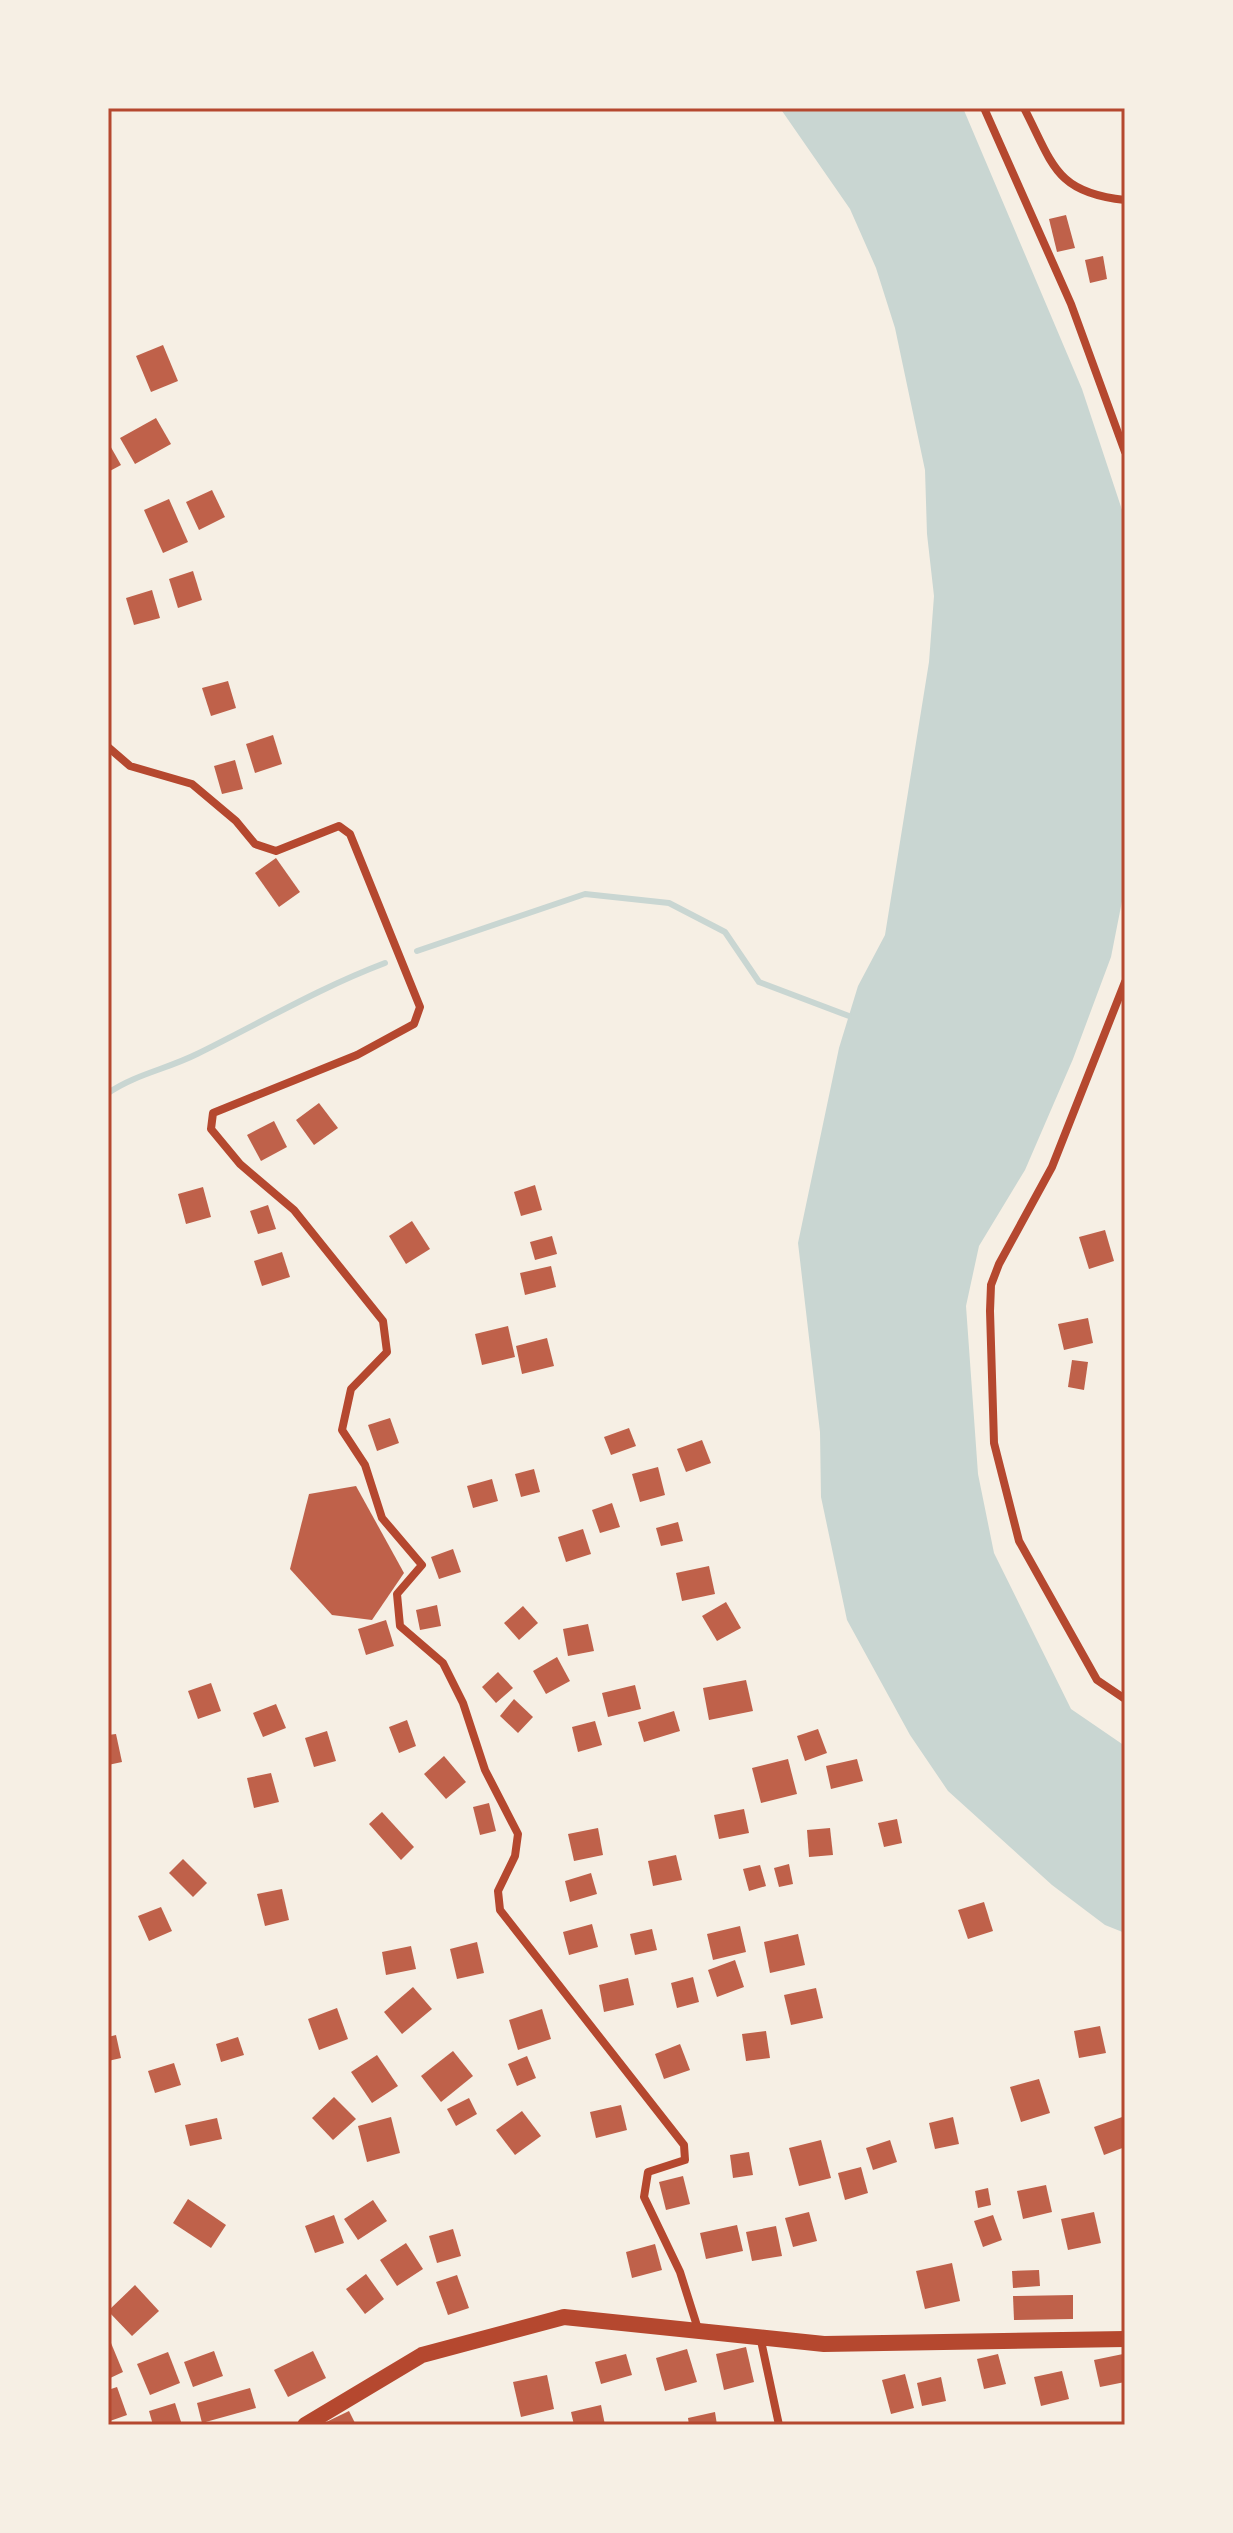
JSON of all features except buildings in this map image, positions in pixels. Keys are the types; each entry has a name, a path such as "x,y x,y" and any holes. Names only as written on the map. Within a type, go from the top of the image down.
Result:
{"main road":[{"path":"305,2425 422,2355 564,2317 824,2344 1125,2339"}],"street":[{"path":"984,108 1071,304 1125,452"},
{"path":"1024,108 1059,177 1096,197 1125,200"},
{"path":"108,747 130,766 192,784 236,821 255,844 276,851 339,826 350,834 420,1007 414,1024 357,1055 213,1113 211,1129 240,1164 294,1210 383,1321 387,1352 351,1389 342,1430 365,1465 382,1518 422,1565 397,1594 400,1626 443,1663 463,1703 485,1770 518,1834 515,1856 498,1891 500,1910 684,2145 685,2160 648,2172 644,2197 680,2272 698,2329"},
{"path":"1125,982 1052,1167 999,1264 991,1285 990,1311 994,1443 1019,1541 1097,1680 1125,1699"},
{"path":"760,2336 779,2425"}],"shaded area":[{"path":"780,108 963,108 1082,389 1125,519 1125,886 1111,957 1073,1059 1025,1170 979,1246 966,1306 978,1474 994,1553 1071,1709 1125,1746 1125,1933 1105,1925 1052,1885 948,1791 910,1735 847,1620 821,1497 820,1432 798,1243 839,1048 858,986 885,935 929,662 934,596 927,534 925,470 895,328 876,268 850,209"}],"waterway":[{"path":"417,951 585,894 669,903 725,932 759,982 849,1016"},
{"path":"108,1093 197,1054 313,995 385,963"}]}
